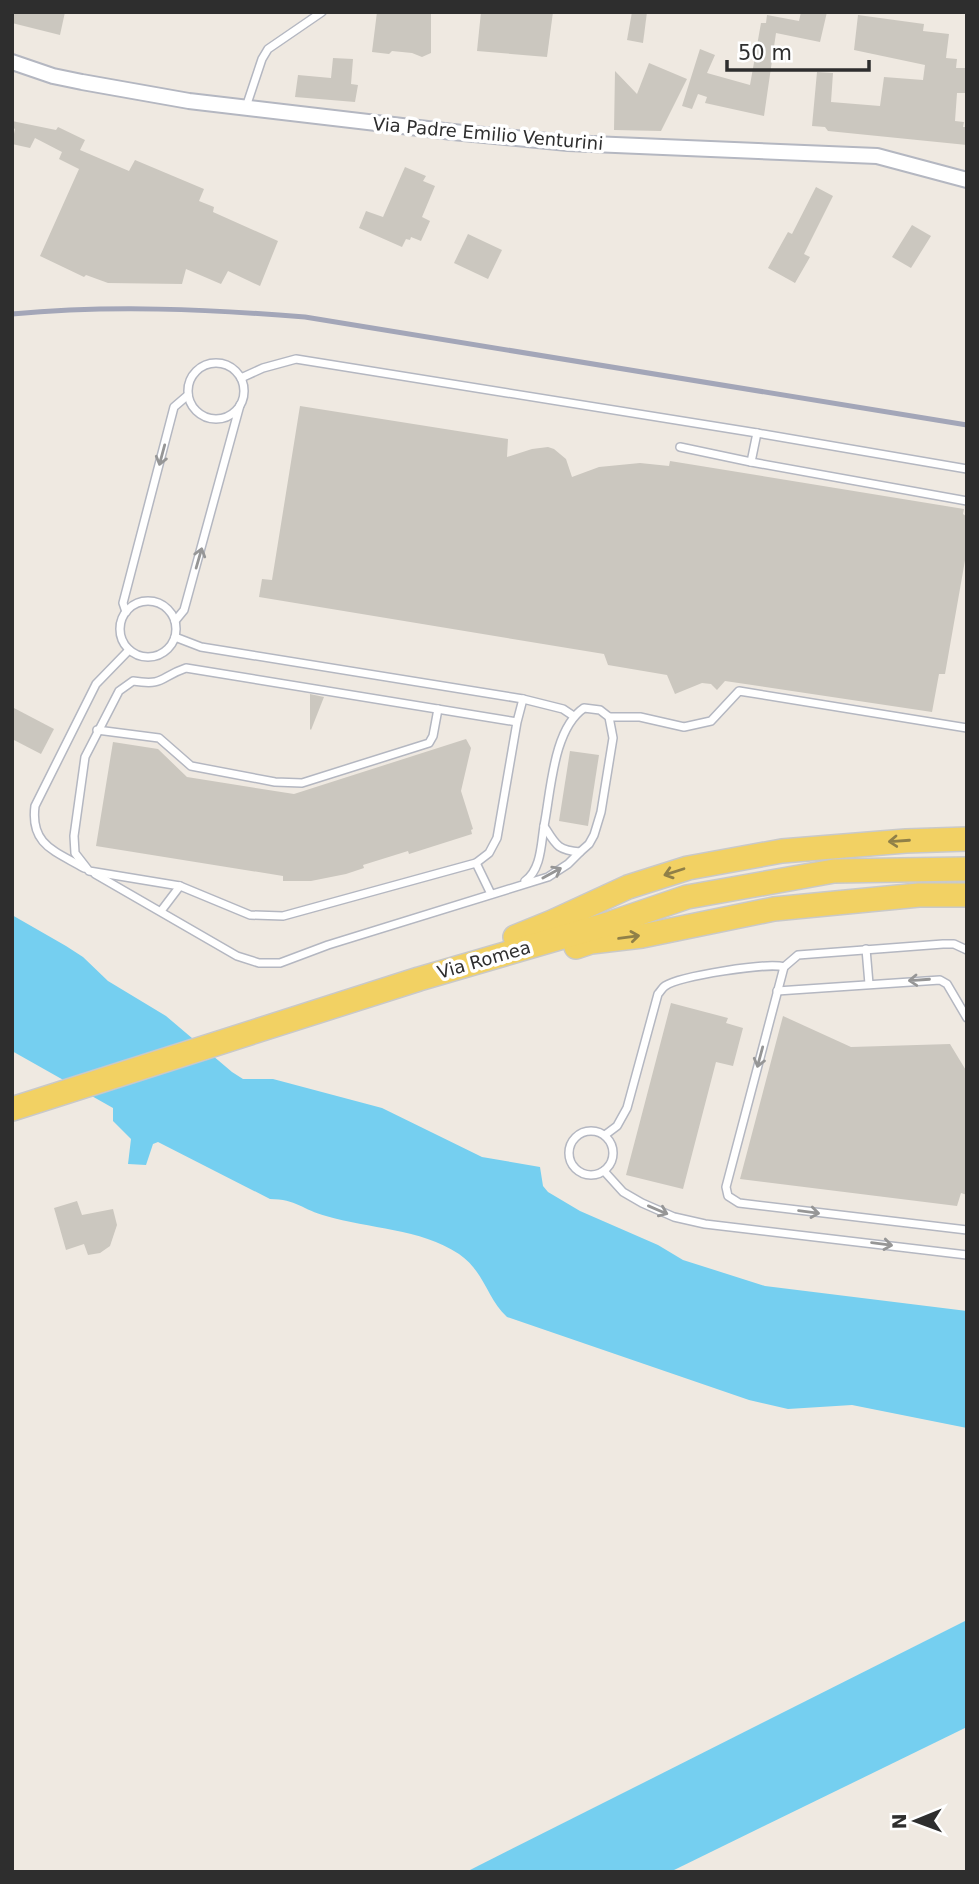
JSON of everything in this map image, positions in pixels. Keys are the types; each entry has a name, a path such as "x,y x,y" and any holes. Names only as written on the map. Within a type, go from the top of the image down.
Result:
{"main road":[{"path":"419,979 628,887 688,868 782,851 967,839"},
{"name":"Via Romea","path":"12,1109 687,897 834,872 967,869"},
{"path":"419,979 486,975 592,942 642,936 774,909 919,895 967,895"}],"street":[{"name":"Via Padre Emilio Venturini","path":"12,62 53,76 189,101 568,143 877,156 967,180"}],"lane":[{"path":"246,108 262,59 268,49 322,12"},
{"path":"240,378 254,371 296,359 967,469"},
{"path":"175,621 184,610 244,391 240,378 230,367 215,363 200,368 190,380 188,395 194,409 207,418 230,416 240,405"},
{"path":"126,612 123,603 174,407 188,395"},
{"path":"751,462 757,433"},
{"path":"680,447 967,501"},
{"path":"149,601 165,607 175,621 172,644 160,655 143,657 129,650 121,636 120,627 126,612 140,602 149,601"},
{"path":"175,637 201,647 523,699 563,709 572,715"},
{"path":"129,650 96,684 35,806 33,823 41,842 237,956 259,963 279,963 328,945 548,877 568,864 589,844 601,812 613,738 610,717"},
{"path":"516,722 186,668 152,684 133,681 118,691 85,757 74,836 75,853 89,871 180,886 250,915 283,916 476,863 489,853 497,838 516,722 523,699"},
{"path":"519,886 532,877 537,867 562,736 572,715 584,708 600,710 610,717 640,717 684,727 711,721 739,691 967,728"},
{"path":"97,730 159,738 191,766 275,782 302,783 429,743 438,709"},
{"path":"544,827 556,846 567,851 580,852"},
{"path":"476,863 491,894"},
{"path":"161,911 180,886"},
{"path":"967,950 954,944 943,944 798,955 785,967 726,1187 728,1196 739,1203 967,1230"},
{"path":"866,949 869,984"},
{"path":"604,1135 617,1126 627,1108 658,994 663,987 684,979 724,972 765,966 785,967"},
{"path":"777,991 940,980 947,984 967,1018"},
{"path":"598,1132 610,1141 614,1156 604,1171 593,1175 579,1171 570,1158 572,1143 582,1133 598,1132"},
{"path":"604,1171 623,1192 674,1217 705,1224 967,1255"}],"water":[{"path":"12,915 83,957 108,981 166,1016 243,1079 273,1079 382,1108 482,1157 540,1167 543,1186 548,1192 580,1211 658,1245 683,1260 765,1286 967,1311 967,1428 852,1405 788,1409 749,1400 507,1317 468,1261 444,1245 411,1234 318,1214 293,1203 270,1199 158,1142 153,1144 146,1165 128,1164 131,1139 113,1121 113,1108 12,1051"},
{"path":"967,1620 967,1727 670,1872 466,1872"}],"building":[{"path":"12,12 65,12 60,35 12,23"},
{"path":"377,12 431,12 431,53 422,57 392,51 389,54 372,52"},
{"path":"481,12 553,12 547,57 477,51"},
{"path":"632,12 647,12 643,43 627,40"},
{"path":"801,12 827,12 820,42 776,33 764,116 705,103 707,97 698,94 692,109 682,106 700,49 715,55 707,73 750,85 761,23 766,23 767,15 799,21"},
{"path":"858,15 924,24 923,31 949,34 946,58 957,59 956,68 967,68 967,93 957,93 955,121 964,122 963,127 967,127 967,145 828,131 825,127 812,126 817,72 833,73 831,102 880,106 884,77 923,80 925,65 854,50"},
{"path":"333,58 353,59 351,84 358,85 355,102 295,97 298,75 331,78"},
{"path":"649,63 687,79 661,131 614,130 615,71 637,94"},
{"path":"12,121 56,130 58,127 85,140 80,150 129,171 135,160 204,189 199,201 214,207 213,212 278,241 260,286 228,271 221,284 186,269 182,284 108,283 86,275 84,277 40,256 79,169 59,159 62,152 35,138 30,148 12,144 15,129 12,127"},
{"path":"405,167 426,176 423,181 435,186 422,217 430,221 421,241 411,237 410,240 406,239 402,247 359,228 366,211 383,217"},
{"path":"816,187 833,196 804,254 810,257 795,283 768,268 788,232 792,234"},
{"path":"912,225 931,236 911,268 892,257"},
{"path":"468,234 502,250 488,279 454,263"},
{"path":"300,406 508,439 507,457 548,447 566,459 572,477 599,467 640,463 669,466 670,461 964,509 963,514 967,517 967,549 945,674 939,674 932,712 725,681 717,690 711,684 702,683 675,694 667,675 608,665 604,654 259,597 262,579 272,580"},
{"path":"310,694 324,697 311,730 310,729"},
{"path":"12,707 54,729 41,754 12,739"},
{"path":"466,739 471,748 461,791 473,829 472,834 363,865 364,868 346,874 311,881 283,881 283,876 96,846 113,742 158,749 187,777 294,794"},
{"path":"570,751 599,755 588,826 559,821"},
{"path":"671,1003 728,1018 726,1023 743,1028 733,1066 716,1062 683,1189 626,1175"},
{"path":"783,1016 851,1047 950,1044 967,1072 967,1195 961,1193 957,1206 740,1179"},
{"path":"77,1201 82,1215 113,1209 117,1225 110,1246 100,1253 88,1255 84,1244 66,1250 54,1208"}],"railway":[{"path":"12,314 159,309 305,317 967,425"}]}
